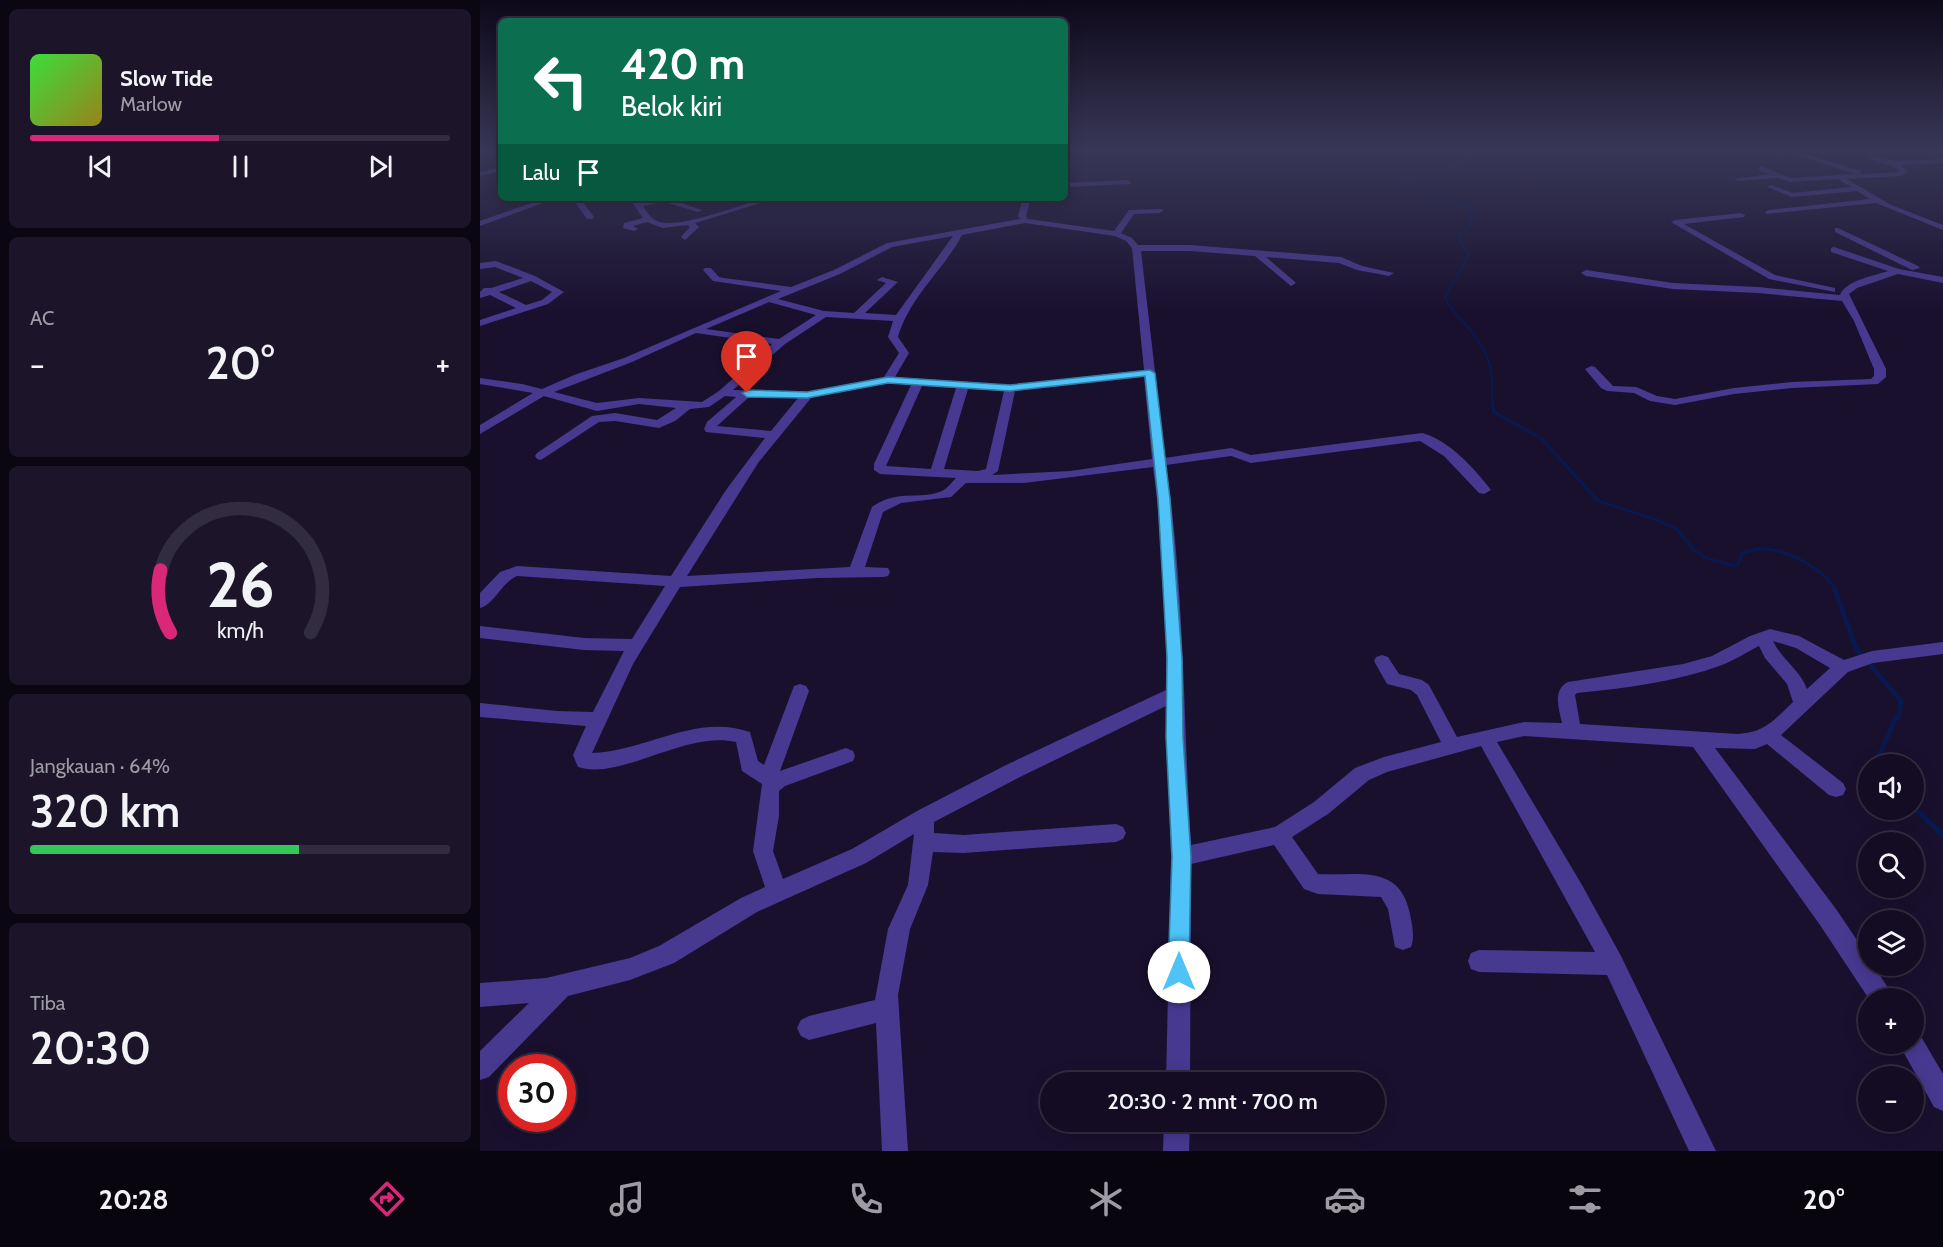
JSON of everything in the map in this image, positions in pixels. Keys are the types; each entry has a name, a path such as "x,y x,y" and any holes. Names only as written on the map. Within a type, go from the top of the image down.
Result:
{"street":[{"path":"480,224 534,205"},
{"path":"581,205 590,218"},
{"path":"638,205 649,219 660,225 689,222 750,205"},
{"path":"684,205 698,210"},
{"path":"1025,205 1022,216 1025,221"},
{"path":"1769,212 1840,205"},
{"path":"1885,205 1943,228"},
{"path":"1117,233 1132,212 1159,211"},
{"path":"1591,369 1605,386 1611,389 1635,390 1654,399 1675,402 1734,391 1792,385 1874,382 1880,377 1880,369 1857,317 1844,296 1772,277 1675,222 1741,215"},
{"path":"634,229 626,226 649,219"},
{"path":"480,430 542,393 578,377 628,360 768,299 842,274 890,245 958,235 1025,221 1041,226 1117,233 1133,241 1136,248 1164,499 1175,694 1181,857 1178,1072"},
{"path":"685,237 695,227 689,222"},
{"path":"1838,230 1888,256 1943,279"},
{"path":"888,380 904,353 902,347 893,338 898,318 958,235"},
{"path":"1136,248 1190,248 1344,260 1360,267 1389,273"},
{"path":"1834,250 1897,271 1943,279"},
{"path":"1257,253 1291,283"},
{"path":"480,266 496,264 532,278 559,292 545,302 481,322"},
{"path":"708,270 716,279 724,281 795,290"},
{"path":"1586,273 1673,286 1844,296 1854,286 1897,271"},
{"path":"748,274 807,285"},
{"path":"480,295 532,278"},
{"path":"855,316 893,282 882,280"},
{"path":"480,286 525,308"},
{"path":"768,299 824,314 898,318"},
{"path":"483,381 597,407 639,401 702,406 723,393 781,342 824,314"},
{"path":"694,330 781,342"},
{"path":"723,393 807,395 888,380 1010,388 1150,373"},
{"path":"918,382 879,467 885,470 978,475 992,471 1010,388"},
{"path":"936,473 963,385"},
{"path":"747,393 711,425 710,429 774,435"},
{"path":"772,780 749,765 744,736 725,731 616,756 585,761 582,755 636,645 734,490 807,395"},
{"path":"542,456 596,419 615,417 659,424 687,405"},
{"path":"856,572 877,510 891,500 949,493 960,480 964,479 1024,479 1070,475 1231,452 1244,459 1251,459 1422,437 1446,450 1485,490"},
{"path":"480,603 502,577 517,570 676,582 883,572"},
{"path":"480,632 584,644 636,645"},
{"path":"1572,731 1566,695 1568,690 1639,680 1689,669 1732,655 1764,638 1776,635 1848,665"},
{"path":"1764,638 1771,654 1795,681 1803,704"},
{"path":"1181,857 1279,835 1321,808 1362,774 1384,765 1485,737 1524,729 1699,741 1755,741 1769,735 1848,665 1872,657 1943,648"},
{"path":"1382,662 1393,679 1416,685 1423,690 1453,747"},
{"path":"777,892 763,851 772,780 800,691"},
{"path":"480,995 561,987 630,969 666,955 750,905 859,856 924,817 1013,771 1175,694"},
{"path":"480,710 557,718 598,719"},
{"path":"1769,735 1836,789"},
{"path":"1485,737 1575,892 1613,964 1703,1151"},
{"path":"1699,741 1828,917 1876,988"},
{"path":"772,780 846,756"},
{"path":"895,1151 885,1009 897,936 914,897 924,842 924,817"},
{"path":"924,842 964,844 1116,833"},
{"path":"1279,835 1311,882 1382,886 1391,891 1397,902 1403,939"},
{"path":"1479,961 1613,964"},
{"path":"480,1068 561,987"},
{"path":"810,1028 885,1009"},
{"path":"1917,1054 1943,1098"},
{"path":"1176,1151 1177,1132"}],"waterway":[{"path":"1457,205 1475,209 1470,217 1472,225 1462,233 1459,239 1469,255 1445,297 1485,351 1491,369 1492,401"},
{"path":"1492,401 1494,412 1542,439 1598,501 1657,520 1677,529 1694,550 1706,558 1734,566 1738,564 1742,553 1756,549 1781,552 1812,567 1835,588"},
{"path":"1834,587 1856,648 1901,701 1899,716 1895,719 1880,754"},
{"path":"1924,817 1940,832"},
{"path":"1938,831 1943,835"}],"route":[{"path":"747,393 807,395 888,380 1010,388 1150,373 1154,428 1164,499 1175,658 1175,737 1181,857 1179,972"}]}
